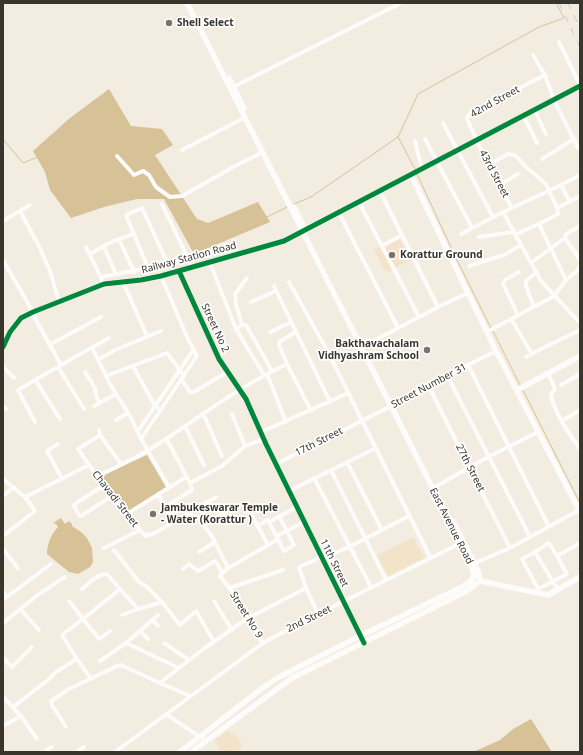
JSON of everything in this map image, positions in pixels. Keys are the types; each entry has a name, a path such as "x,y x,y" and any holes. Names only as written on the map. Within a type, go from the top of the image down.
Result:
{"main road":[{"path":"186,3 232,88 244,118 287,198"},
{"path":"190,3 287,198"},
{"path":"412,174 468,293 490,330 496,351 519,389 538,432 579,511"},
{"name":"Railway Station Road","path":"3,347 10,332 21,318 32,312 104,284 161,276 284,241 412,174"},
{"name":"East Avenue Road","path":"191,752 292,678 364,643 480,581 475,563 462,542 364,346 287,198"},
{"name":"East Avenue Road","path":"180,752 277,678 360,636 462,591 474,576 462,542 435,487 304,231"},
{"path":"519,389 580,356"},
{"path":"480,581 548,595 580,577"}],"street":[{"path":"232,88 401,3"},
{"path":"412,174 476,140 524,117 580,86 559,42"},
{"path":"533,56 545,75 554,100 578,148"},
{"name":"42nd Street","path":"476,140 468,123 468,115 545,75"},
{"path":"535,111 546,134"},
{"path":"524,117 537,143"},
{"path":"182,150 244,118"},
{"path":"443,123 493,218"},
{"path":"425,139 438,161 472,228"},
{"path":"542,159 574,139"},
{"name":"43rd Street","path":"476,140 512,208"},
{"path":"415,141 423,168"},
{"path":"117,156 134,175 143,171 149,175 156,187 170,197 182,196 262,152"},
{"path":"479,238 514,234 558,214 557,208 546,184 525,166 515,155 512,153 508,154 488,165"},
{"path":"499,185 518,174"},
{"path":"462,234 503,212 580,175"},
{"path":"561,185 570,202"},
{"path":"380,192 438,307"},
{"path":"557,208 580,196"},
{"path":"359,202 419,317"},
{"path":"162,204 192,267"},
{"path":"3,221 30,205"},
{"path":"148,268 126,215 142,208 167,262"},
{"path":"20,211 40,248 51,274 59,302"},
{"path":"503,212 514,234 532,262 541,281 580,323"},
{"path":"339,213 398,328"},
{"path":"541,223 540,226 550,249 566,280"},
{"path":"532,262 565,238 566,234 580,226"},
{"path":"90,254 119,239 133,234"},
{"path":"382,246 402,235"},
{"path":"565,238 580,260"},
{"path":"119,239 134,272"},
{"path":"469,266 504,255 521,245"},
{"path":"86,247 104,284"},
{"path":"104,247 116,274"},
{"path":"101,277 134,272 186,257"},
{"path":"3,260 49,344 59,366 84,409"},
{"path":"210,263 236,329 265,374 286,422"},
{"path":"490,330 554,296 566,280 579,270"},
{"name":"Street No 2","path":"179,271 219,359 246,398 264,439"},
{"path":"518,315 503,284 505,280 520,272"},
{"path":"534,307 526,286 526,281 537,272"},
{"path":"141,439 197,356 187,337 161,276"},
{"path":"242,325 236,305 235,294 247,278"},
{"path":"123,282 147,336"},
{"path":"289,282 328,352 430,558"},
{"path":"274,286 330,402"},
{"path":"251,302 276,291"},
{"path":"364,346 468,293"},
{"path":"49,344 101,317"},
{"path":"511,319 532,354"},
{"path":"270,332 291,322"},
{"path":"236,329 242,325"},
{"path":"242,325 246,325 272,371"},
{"path":"526,357 580,330"},
{"path":"98,360 116,350 161,331"},
{"path":"296,332 279,343 287,364 311,410"},
{"path":"35,422 18,390 109,338"},
{"path":"92,347 106,376 169,487"},
{"path":"138,431 194,349"},
{"name":"Street Number 31","path":"362,421 429,388 468,365 496,351"},
{"path":"106,376 167,353 179,370 190,392 194,392 227,372"},
{"path":"98,476 148,450 239,389 265,374 287,364"},
{"path":"468,365 549,527"},
{"path":"133,366 155,406 161,410"},
{"path":"3,367 14,378"},
{"path":"86,372 95,388 96,396 100,403"},
{"path":"548,373 555,390 551,394 551,397 565,429 580,449"},
{"path":"561,384 580,374"},
{"path":"448,377 530,538"},
{"path":"36,380 60,419"},
{"name":"27th Street","path":"429,388 510,548"},
{"path":"261,432 348,393"},
{"path":"94,406 116,394"},
{"path":"562,421 580,410"},
{"path":"116,420 128,413"},
{"path":"203,413 222,456"},
{"path":"232,414 244,446"},
{"name":"17th Street","path":"276,464 362,421"},
{"path":"185,426 204,465"},
{"path":"99,430 100,435 121,464"},
{"path":"435,487 488,457 538,432"},
{"path":"89,465 78,449 100,435"},
{"path":"165,507 192,490 190,483 166,438"},
{"path":"190,483 222,466 244,446 264,439"},
{"name":"11th Street","path":"264,439 364,643"},
{"path":"58,444 47,451 62,479"},
{"path":"289,491 376,448"},
{"path":"347,462 382,530"},
{"name":"Chavadi Street","path":"25,497 89,465 98,476 103,486 144,536 155,533 216,497"},
{"path":"331,470 386,580"},
{"path":"127,514 186,477"},
{"path":"314,478 371,587"},
{"path":"3,479 25,497 35,511 3,536"},
{"path":"103,486 75,504 74,506 79,515 81,516 112,496"},
{"path":"3,496 14,487"},
{"path":"158,494 174,521"},
{"path":"280,516 294,546 283,551 269,522 280,516 297,508"},
{"path":"204,525 228,510"},
{"path":"249,510 268,545"},
{"path":"475,563 530,538 579,511"},
{"path":"187,514 198,517 216,542 228,568"},
{"path":"318,614 306,588 299,567 321,557 350,547 409,516"},
{"path":"257,526 268,520"},
{"path":"183,569 189,564 198,571 215,561 223,573 228,568 304,522"},
{"path":"104,548 140,530"},
{"path":"199,552 216,542"},
{"name":"2nd Street","path":"115,752 263,643 462,542"},
{"path":"549,543 566,574 538,589 522,559 535,552 549,543"},
{"path":"557,556 580,544"},
{"path":"3,549 18,568"},
{"path":"114,550 138,582 146,586 162,602 180,625 196,611 214,642"},
{"path":"535,552 552,582 558,589"},
{"path":"3,592 5,598 52,564"},
{"path":"229,588 282,570"},
{"path":"82,589 99,575 104,573 138,609"},
{"name":"Street No 9","path":"223,573 220,576 263,643"},
{"path":"3,623 39,594 65,577"},
{"path":"160,683 189,660 248,618 306,588"},
{"path":"91,679 62,635 120,589"},
{"path":"69,601 99,639 110,631"},
{"path":"214,601 232,630"},
{"path":"122,615 162,602"},
{"path":"20,609 39,630"},
{"path":"100,661 140,632 158,615"},
{"path":"152,620 158,626"},
{"path":"140,632 148,639"},
{"path":"126,643 179,668"},
{"path":"164,643 189,660"},
{"path":"3,658 12,667 32,647"},
{"path":"13,707 56,672 77,659"},
{"path":"66,727 51,701 69,689 121,665 190,696"},
{"path":"3,697 21,716 37,739"},
{"path":"166,714 206,741"},
{"path":"3,726 21,716"},
{"path":"46,752 52,747"},
{"path":"77,752 84,747"}],"shaded area":[{"path":"109,89 131,126 162,129 173,145 155,155 197,219 208,223 258,202 270,222 194,254 164,199 137,199 104,207 71,218 50,190 45,172 33,151 70,118"},
{"name":"Korattur Ground","path":"399,237 410,260 386,273 374,250"},
{"path":"147,455 167,489 129,513 100,476"},
{"path":"61,518 65,524 69,521 72,526 81,532 87,538 92,548 93,562 90,567 78,574 69,572 47,554 50,540 58,527 53,523"},
{"path":"413,537 424,558 388,576 377,555"},
{"path":"531,719 552,752 473,752 500,740 513,729"},
{"path":"227,731 235,735 243,746 235,752 221,752 214,741"}],"waterway":[{"path":"294,204 311,197 398,137 418,94 539,27 564,18 556,3"},
{"path":"398,137 416,171"},
{"path":"3,139 23,163 38,157"},
{"path":"417,174 456,258 491,328"},
{"path":"267,217 287,207"},
{"path":"493,331 520,385"},
{"path":"523,390 580,503"}],"railway":[{"path":"559,3 580,47"},
{"path":"568,3 580,28"}],"cycle path":[{"path":"3,347 10,332 21,318 33,312 104,284 161,276 284,241 580,86"},
{"path":"179,271 219,359 246,399 266,444 364,643"}],"place":[{"name":"Shell Select","path":"169,23"},
{"name":"Korattur Ground","path":"392,255"},
{"name":"Bakthavachalam Vidhyashram School","path":"427,350"},
{"name":"Jambukeswarar Temple - Water (Korattur )","path":"153,514"}]}
